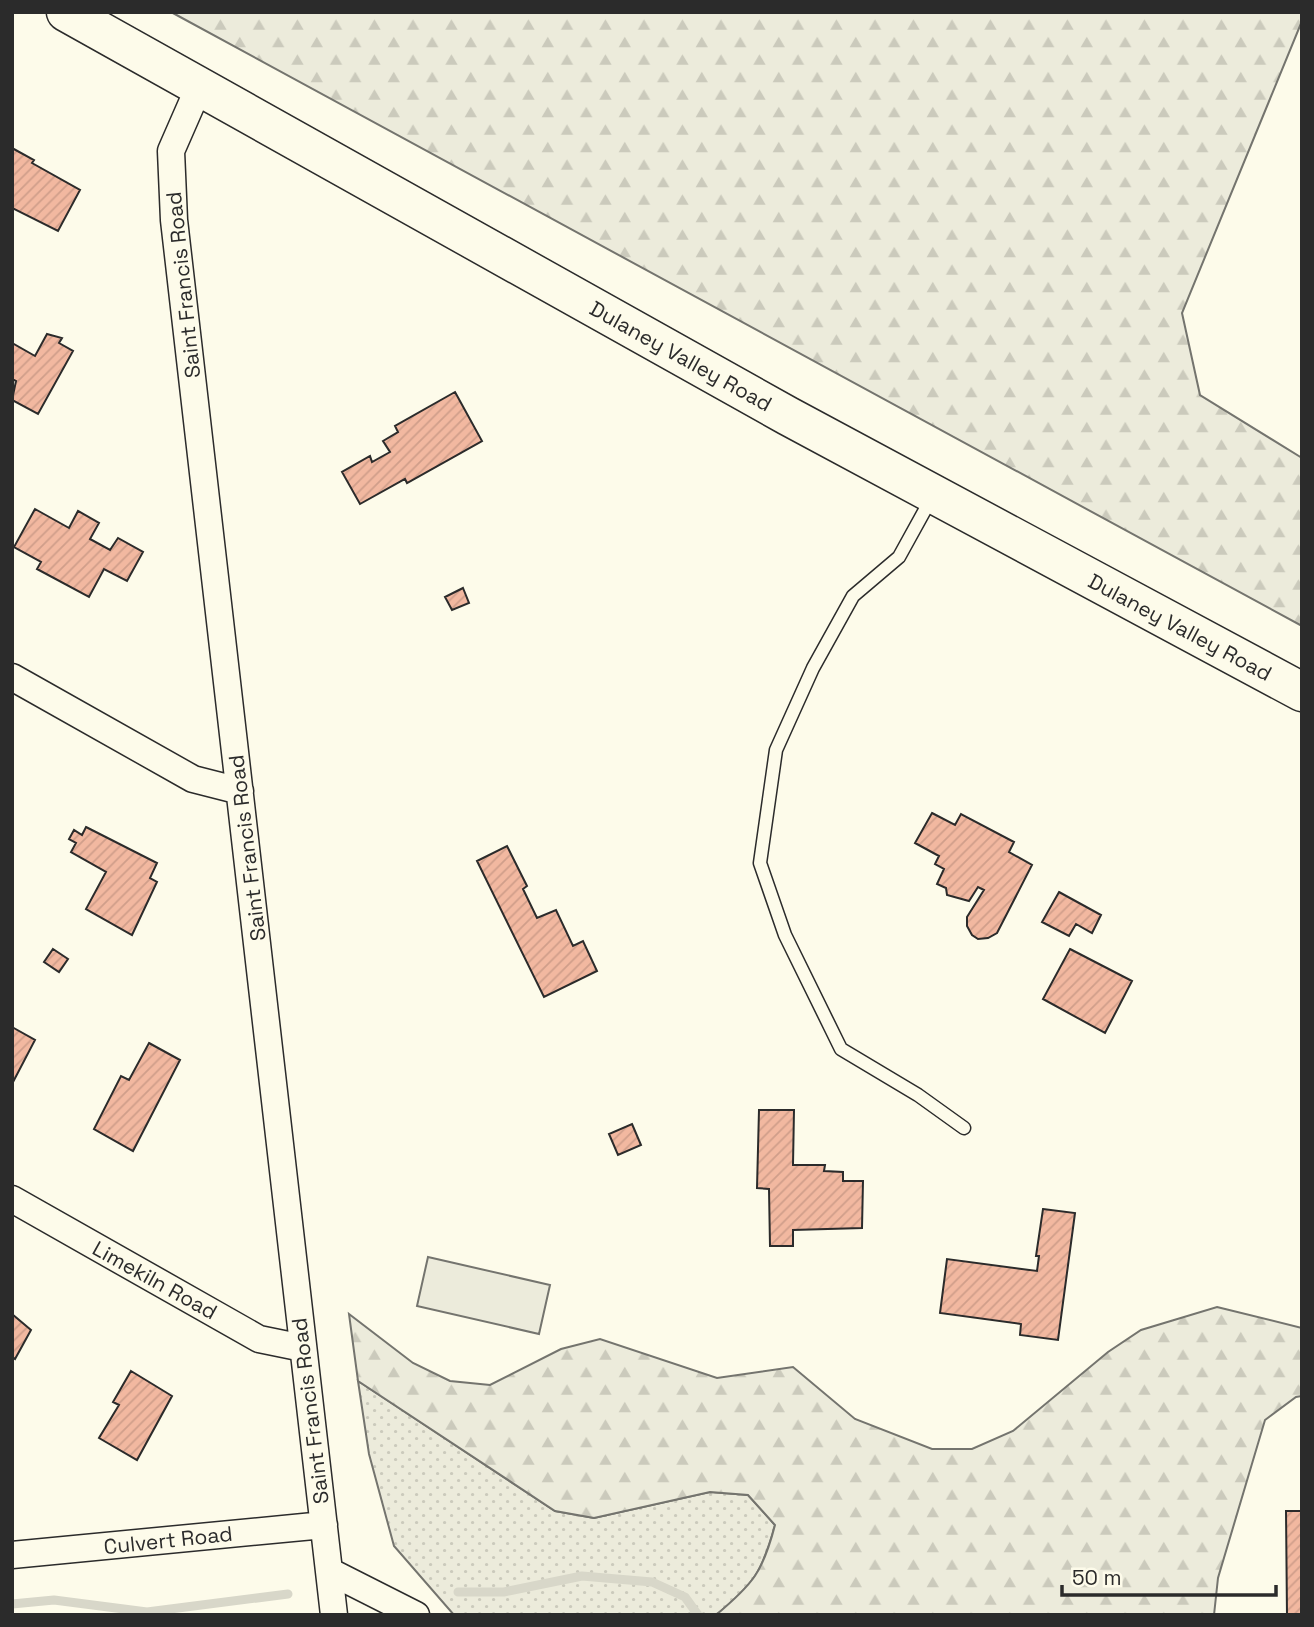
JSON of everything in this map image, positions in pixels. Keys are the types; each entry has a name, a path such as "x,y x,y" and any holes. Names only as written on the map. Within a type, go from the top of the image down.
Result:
{"main road":[{"name":"Dulaney Valley Road","path":"66,12 933,496 1302,692"}],"street":[{"name":"Saint Francis Road","path":"199,87 171,151 174,220 334,1615"},
{"path":"12,677 193,779 240,791"},
{"name":"Limekiln Road","path":"12,1199 259,1339 303,1348"},
{"name":"Culvert Road","path":"12,1555 324,1525"},
{"path":"329,1571 416,1615"}],"lane":[{"path":"933,496 900,556 853,596 813,668 776,750 761,863 785,935 841,1049 918,1095 964,1128"}],"green space":[{"path":"171,12 1302,12 1302,21 1182,313 1200,395 1302,458 1302,626"},
{"path":"428,1257 550,1285 539,1334 417,1306"},
{"path":"1217,1307 1302,1328 1302,1396 1296,1397 1265,1420 1218,1578 1214,1615 716,1615 755,1576 766,1555 775,1525 748,1495 710,1492 594,1518 555,1511 358,1381 349,1314 413,1363 450,1381 490,1385 561,1349 600,1339 717,1378 793,1367 855,1419 932,1449 972,1449 1013,1431 1108,1352 1141,1330"},
{"path":"358,1381 555,1511 594,1518 710,1492 748,1495 775,1525 766,1555 748,1585 716,1615 454,1615 394,1546 369,1454"}],"building":[{"path":"12,148 34,160 32,163 80,190 58,231 12,208"},
{"path":"47,334 62,338 59,343 73,351 38,414 12,400 16,381 12,379 12,343 35,356"},
{"path":"455,392 482,441 407,483 405,479 360,504 342,472 370,456 372,462 390,452 383,441 398,432 395,426"},
{"path":"35,509 69,528 78,511 99,523 90,539 110,550 118,538 143,552 127,581 104,569 89,597 37,569 41,562 14,547"},
{"path":"463,588 469,603 452,610 445,597"},
{"path":"932,813 955,825 961,814 1014,842 1009,852 1032,865 997,933 988,938 978,939 967,926 967,917 984,890 978,887 969,901 947,895 946,888 937,884 944,869 935,864 939,856 915,843"},
{"path":"86,827 157,863 150,878 157,882 132,935 86,909 106,872 71,852 76,843 69,839 74,830 82,835"},
{"path":"507,846 527,886 523,889 537,918 556,910 573,946 583,941 597,971 544,997 477,861"},
{"path":"1059,892 1101,915 1092,933 1076,924 1069,936 1042,922"},
{"path":"53,949 68,959 59,972 44,962"},
{"path":"1070,949 1132,981 1105,1033 1043,999"},
{"path":"12,1027 35,1040 12,1084"},
{"path":"149,1043 180,1060 133,1151 94,1129 121,1076 129,1080"},
{"path":"759,1110 794,1110 793,1165 825,1165 824,1171 843,1172 843,1181 863,1181 862,1228 793,1230 793,1246 770,1246 769,1189 757,1188"},
{"path":"632,1124 641,1145 618,1155 609,1134"},
{"path":"1043,1209 1075,1213 1058,1340 1020,1335 1021,1324 940,1313 947,1259 1037,1271 1039,1256 1036,1256"},
{"path":"12,1314 31,1330 15,1359 12,1357"},
{"path":"131,1371 172,1396 137,1460 99,1438 119,1405 113,1402"},
{"path":"1286,1511 1302,1511 1302,1615 1287,1615"}],"waterway":[{"path":"458,1592 504,1592 582,1576 652,1582 685,1597 698,1615"},
{"path":"12,1604 54,1600 147,1612 288,1594"}]}
